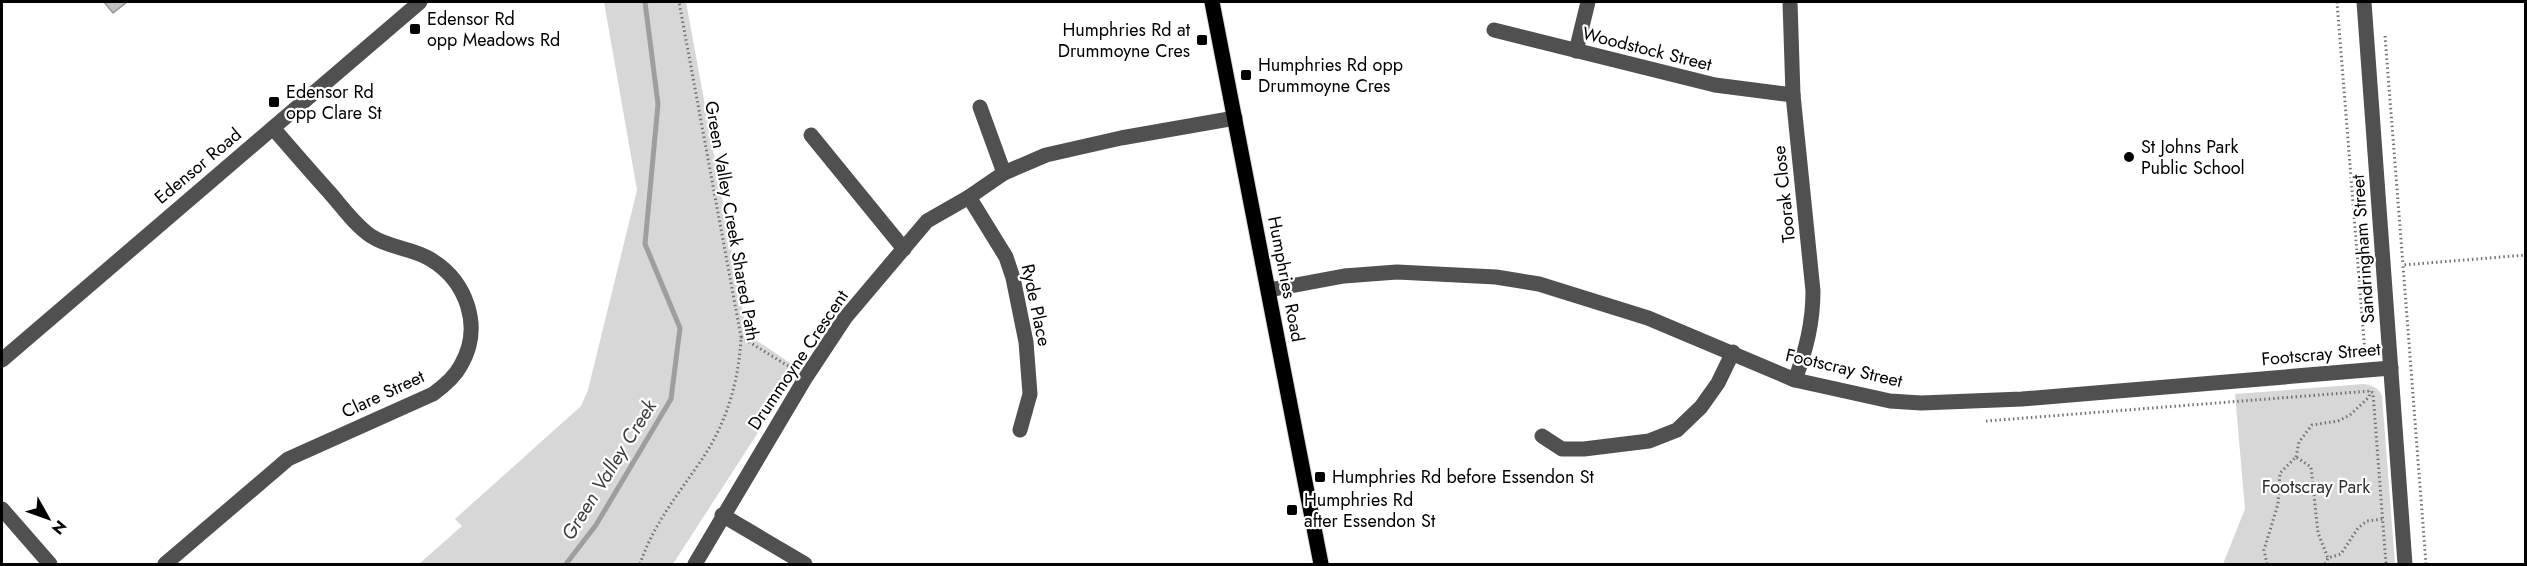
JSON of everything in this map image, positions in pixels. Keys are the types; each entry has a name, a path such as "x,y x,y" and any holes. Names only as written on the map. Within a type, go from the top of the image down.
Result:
{"main road":[{"name":"Humphries Road","path":"1212,2 1321,564"}],"street":[{"name":"Edensor Road","path":"2,360 420,2"},
{"path":"1576,51 1588,2"},
{"name":"Toorak Close","path":"1790,2 1793,95 1813,291 1813,320 1807,348 1795,380"},
{"name":"Sandringham Street","path":"2364,2 2405,564"},
{"name":"Woodstock Street","path":"1494,30 1715,85 1793,95"},
{"path":"980,107 1004,173"},
{"name":"Drummoyne Crescent","path":"695,564 806,377 845,318 927,221 969,197 1004,173 1046,155 1120,138 1235,118"},
{"name":"Clare Street","path":"165,564 288,459 433,394 448,383 461,366 468,350 472,333 470,315 455,279 429,258 384,243 371,235 350,216 273,128"},
{"path":"811,135 904,249"},
{"name":"Ryde Place","path":"969,197 1006,257 1013,278 1026,342 1030,394 1020,430"},
{"name":"Footscray Street","path":"1269,290 1344,276 1397,272 1496,277 1539,284 1648,318 1795,380 1890,401 1921,403 2022,399 2391,368"},
{"path":"1542,436 1562,449 1584,450 1649,441 1677,430 1701,407 1718,383 1732,352"},
{"path":"2,509 50,564"},
{"path":"722,515 805,564"}],"path":[{"name":"Green Valley Creek Shared Path","path":"640,564 662,516 702,460 720,428 737,377 741,337 679,2"},
{"path":"2337,2 2365,353"},
{"path":"2385,36 2426,564"},
{"path":"2403,265 2526,255"},
{"path":"741,337 806,377"},
{"path":"2267,564 2264,550 2278,504 2280,473 2296,457 2299,441 2313,425 2338,421 2350,415 2370,397 2371,385"},
{"path":"1986,421 2370,391"},
{"path":"2370,391 2373,393 2386,564"},
{"path":"2296,457 2311,466 2318,533 2328,558"},
{"path":"2325,564 2328,558 2341,554 2358,528 2367,522 2401,518"}],"green space":[{"path":"604,2 686,2 747,334 799,369 673,564 419,564 462,526 455,519 581,406 588,390 637,190"},
{"name":"Footscray Park","path":"2364,384 2375,387 2382,396 2395,564 2223,564 2245,509 2235,394"}],"building":[{"path":"104,2 127,2 113,13"}],"waterway":[{"name":"Green Valley Creek","path":"566,564 596,525 671,399 680,328 645,244 658,104 645,2"}],"place":[{"name":"Edensor Rd opp Meadows Rd","path":"415,29"},
{"name":"Humphries Rd at Drummoyne Cres","path":"1202,40"},
{"name":"Humphries Rd opp Drummoyne Cres","path":"1246,75"},
{"name":"Edensor Rd opp Clare St","path":"274,102"},
{"name":"St Johns Park Public School","path":"2129,157"},
{"name":"Humphries Rd before Essendon St","path":"1320,477"},
{"name":"Humphries Rd after Essendon St","path":"1292,510"}]}
